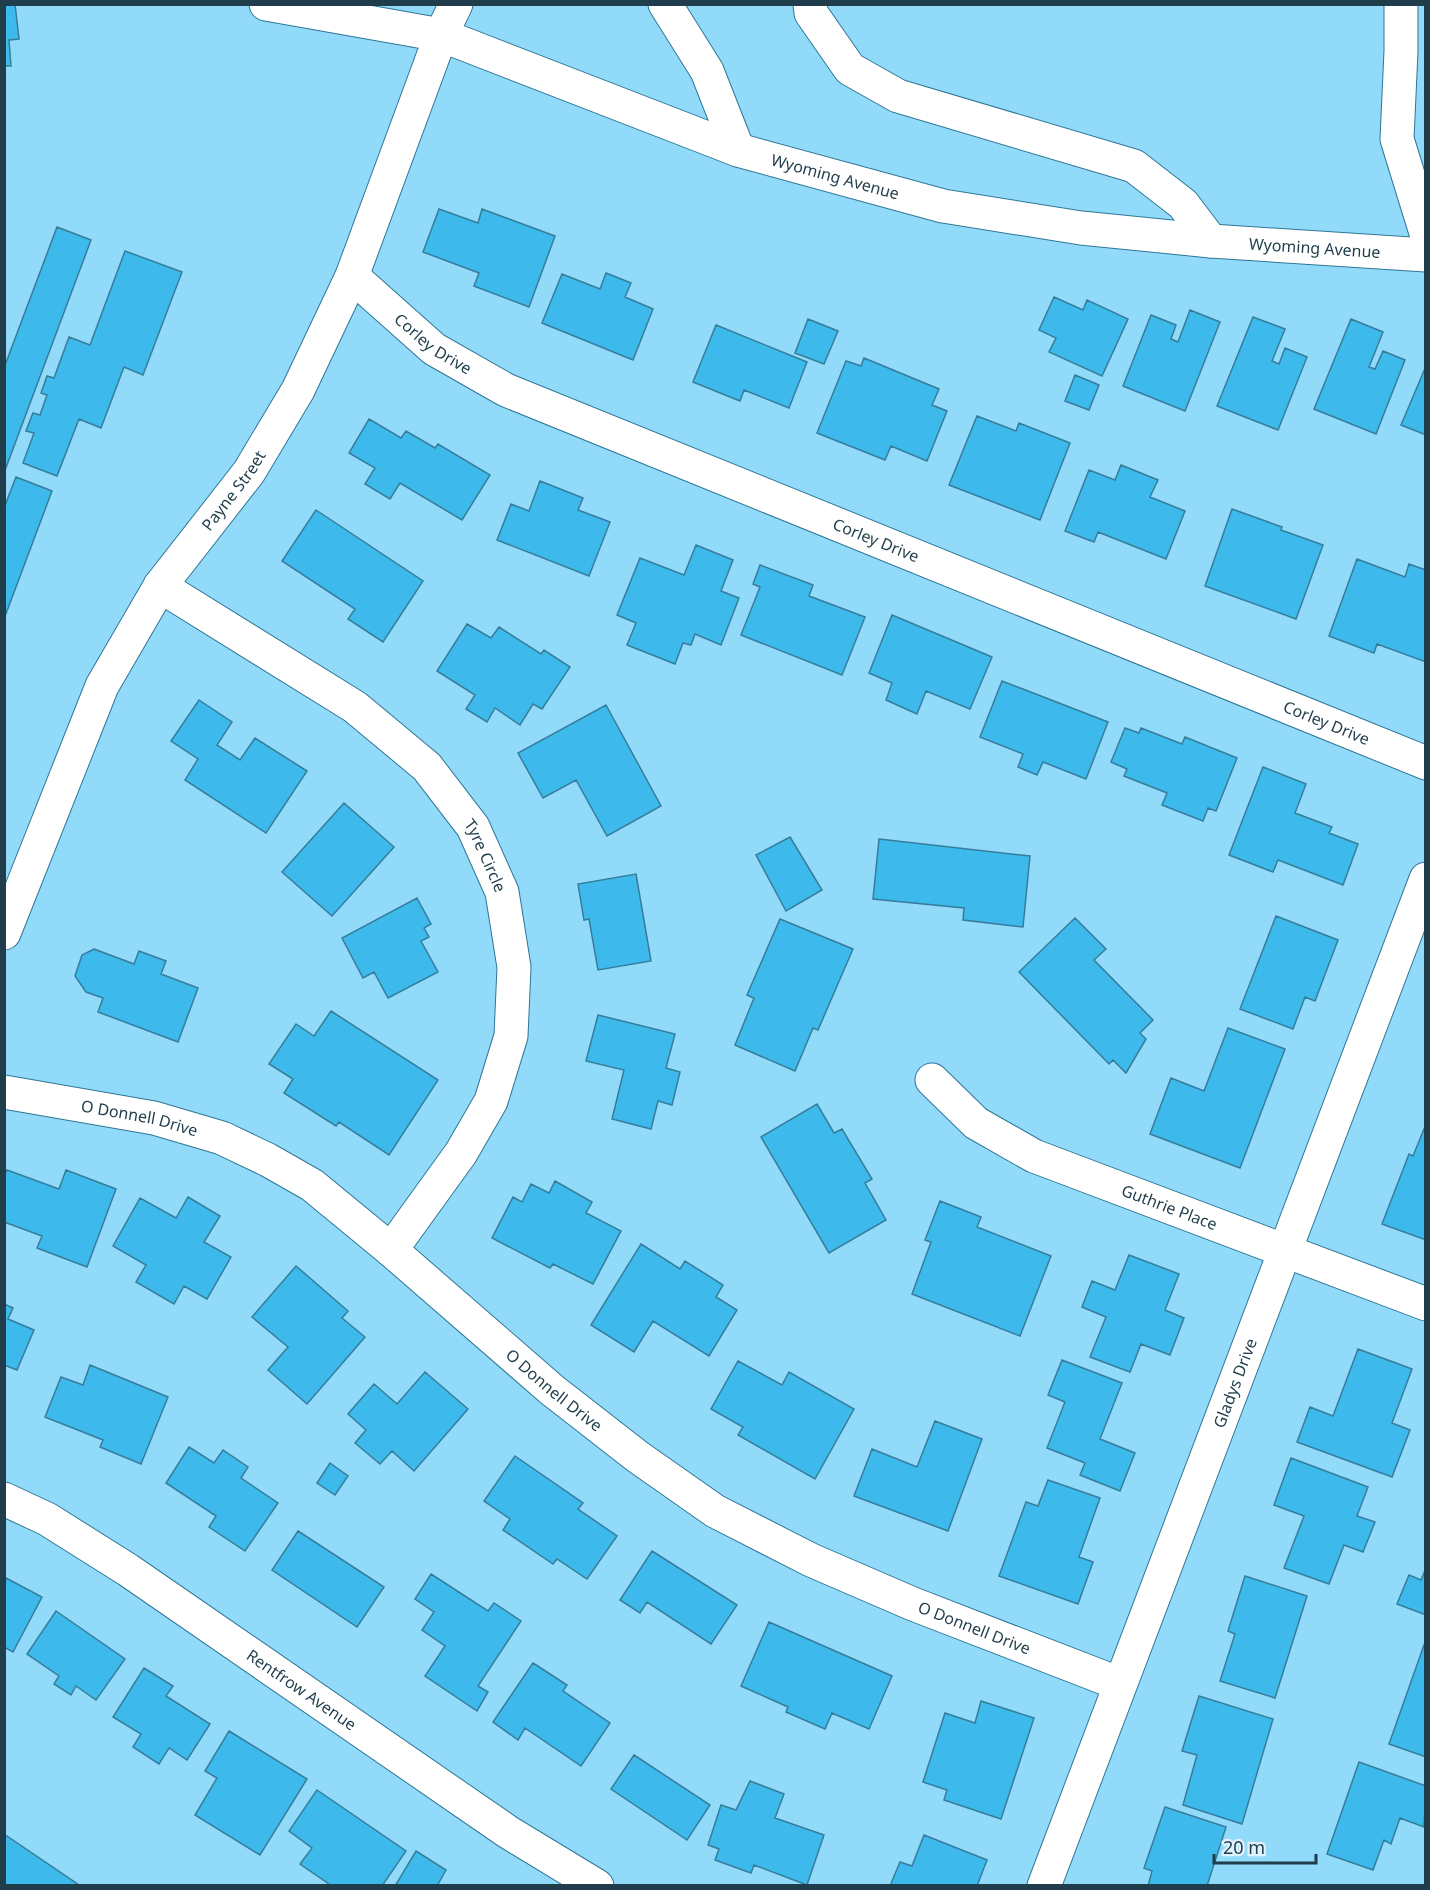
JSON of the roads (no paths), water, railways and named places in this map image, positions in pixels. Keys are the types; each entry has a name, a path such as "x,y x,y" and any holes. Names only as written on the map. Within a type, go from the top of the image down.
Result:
{"street":[{"name":"Wyoming Avenue","path":"266,4 441,35 738,150 943,206 1081,228 1211,241 1425,255"},
{"name":"Payne Street","path":"4,933 102,686 160,586 249,472 298,390 352,276 441,35 456,4"},
{"path":"665,4 707,71 738,150"},
{"path":"810,4 811,13 850,69 898,96 1134,166 1183,204 1211,241"},
{"path":"1401,4 1397,139 1425,233"},
{"name":"Corley Drive","path":"352,276 434,349 506,390 1425,762"},
{"name":"Tyre Circle","path":"160,586 355,707 427,766 473,826 502,891 514,967 511,1036 491,1101 461,1153 391,1250"},
{"name":"Gladys Drive","path":"1044,1886 1425,879"},
{"name":"Guthrie Place","path":"932,1080 976,1123 1034,1156 1425,1305"},
{"name":"O Donnell Drive","path":"4,1092 154,1118 222,1138 268,1160 312,1185 391,1250 552,1390 638,1458 715,1511 811,1560 893,1595 1120,1684"},
{"name":"Rentfrow Avenue","path":"4,1499 46,1519 128,1570 508,1832 597,1886"}]}
